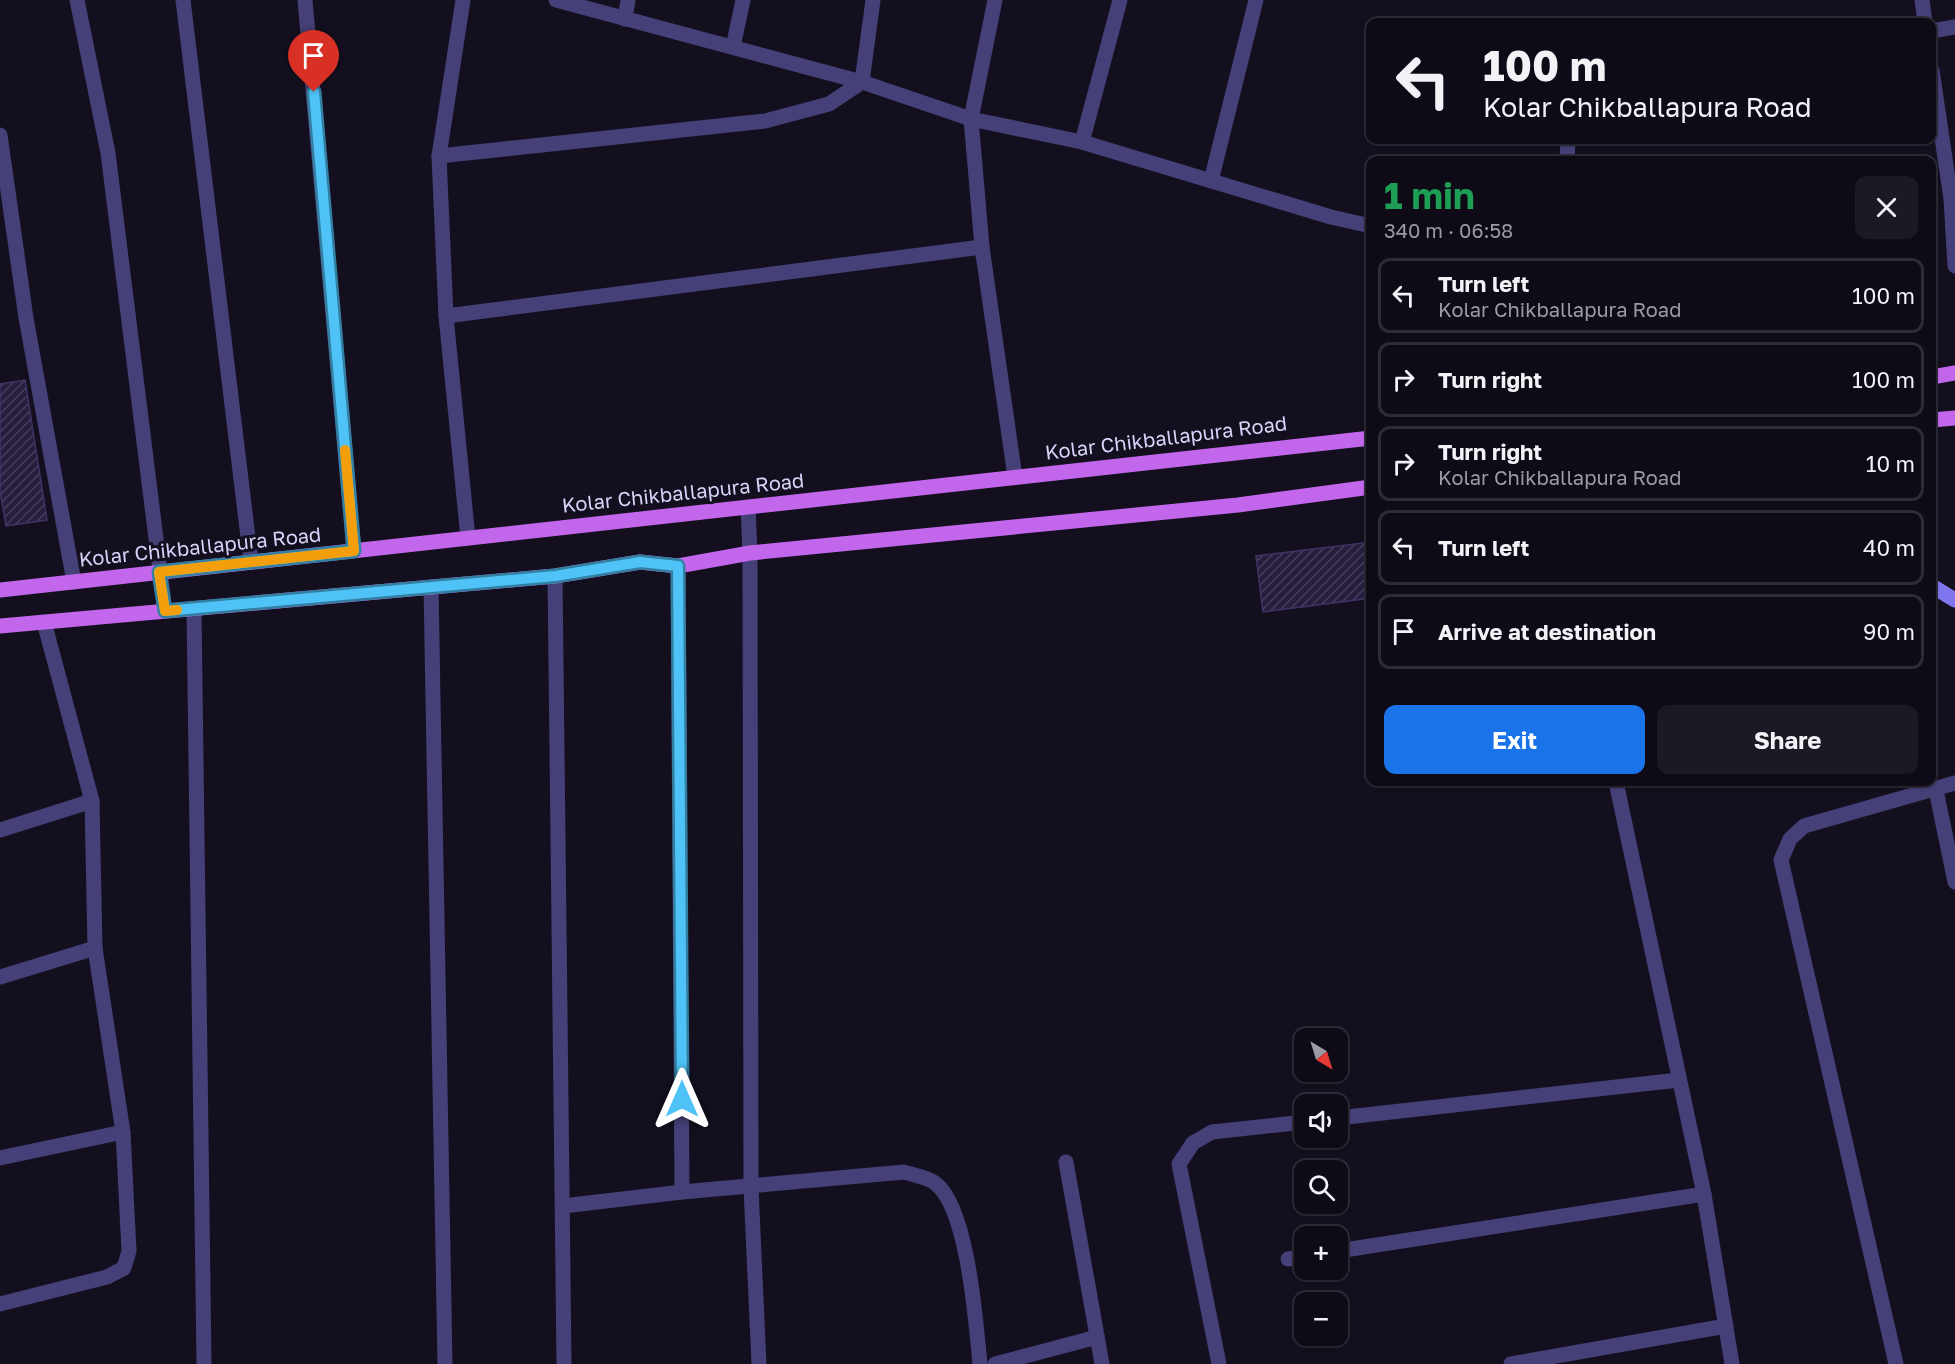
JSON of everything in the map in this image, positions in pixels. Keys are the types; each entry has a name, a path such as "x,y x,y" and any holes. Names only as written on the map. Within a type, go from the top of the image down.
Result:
{"main road":[{"path":"1936,376 1955,374"},
{"path":"1936,420 1955,418"},
{"name":"Kolar Chikballapura Road","path":"0,590 1366,439"},
{"path":"0,626 555,576 640,562 678,566 750,553 1238,505 1366,488"}],"street":[{"path":"77,0 108,153 165,611"},
{"path":"183,0 251,562"},
{"path":"305,0 354,551"},
{"path":"463,0 439,156 447,316 468,538"},
{"path":"556,0 862,82 971,119 1082,142 1331,217 1366,225"},
{"path":"625,19 628,0"},
{"path":"733,47 744,0"},
{"path":"439,156 765,121 829,104 862,82 873,0"},
{"path":"995,0 971,119 982,247 1015,477"},
{"path":"1082,142 1120,0"},
{"path":"1211,181 1256,0"},
{"path":"1922,0 1924,18"},
{"path":"1936,29 1955,27"},
{"path":"1936,97 1951,199 1955,266"},
{"path":"0,135 26,318 74,582"},
{"path":"447,316 982,247"},
{"path":"747,507 750,553 751,1188 759,1364"},
{"path":"678,566 682,1192"},
{"path":"555,576 564,1364"},
{"path":"431,587 445,1364"},
{"path":"1936,588 1955,600"},
{"path":"194,609 204,1364"},
{"path":"0,1304 107,1277 124,1268 129,1251 123,1132 95,948 92,801 44,622"},
{"path":"1896,1364 1781,860 1790,839 1804,826 1955,783"},
{"path":"1618,786 1704,1194 1732,1364"},
{"path":"1936,790 1955,882"},
{"path":"0,830 92,801"},
{"path":"0,977 95,948"},
{"path":"1348,1117 1679,1080"},
{"path":"1219,1364 1179,1164 1193,1143 1212,1132 1294,1123"},
{"path":"0,1158 123,1132"},
{"path":"1066,1162 1102,1364"},
{"path":"563,1206 682,1192 751,1188 904,1172 935,1182 947,1198 960,1230 980,1364"},
{"path":"1348,1249 1704,1194"},
{"path":"1288,1259 1294,1258"},
{"path":"1511,1364 1726,1326"},
{"path":"995,1364 1097,1337"}],"building":[{"path":"25,380 47,520 6,526 0,491 0,384"},
{"path":"1366,543 1366,599 1263,612 1256,556"}],"slow traffic":[{"path":"177,610 165,611 159,572 354,551 345,450"}],"route":[{"path":"314,92 354,551 159,572 165,611 314,600 375,591 555,576 640,562 678,566 682,1099"}]}
